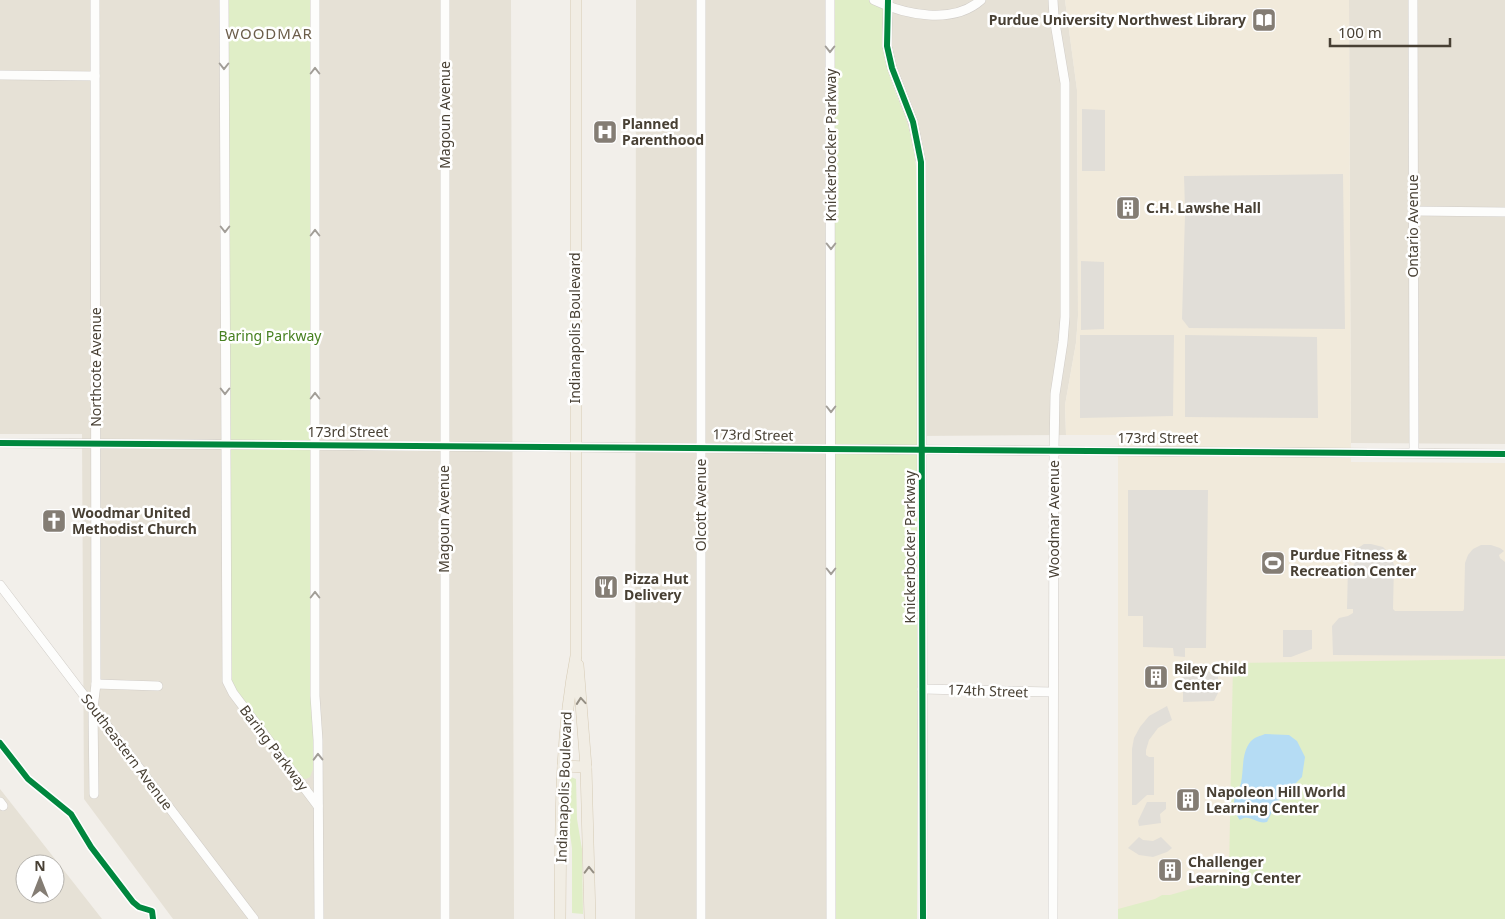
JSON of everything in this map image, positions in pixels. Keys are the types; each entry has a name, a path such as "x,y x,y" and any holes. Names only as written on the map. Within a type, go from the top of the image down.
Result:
{"main road":[{"name":"Indianapolis Boulevard","path":"576,0 576,656 586,767 590,919"},
{"name":"Indianapolis Boulevard","path":"560,919 563,766 570,686 576,656"},
{"path":"566,723 583,723"},
{"path":"563,766 586,767"}],"street":[{"name":"Northcote Avenue","path":"94,794 93,708 96,684 95,0"},
{"name":"Baring Parkway","path":"224,0 227,681 233,693 318,806"},
{"name":"Baring Parkway","path":"315,0 315,696 319,919"},
{"name":"Magoun Avenue","path":"445,0 445,919"},
{"name":"Olcott Avenue","path":"701,0 701,919"},
{"name":"Knickerbocker Parkway","path":"830,0 831,919"},
{"path":"874,0 919,14 947,14 973,7 981,0"},
{"name":"Woodmar Avenue","path":"1053,0 1065,82 1065,317 1056,394 1054,450 1053,919"},
{"name":"Ontario Avenue","path":"1413,0 1414,453"},
{"name":"Knickerbocker Parkway","path":"888,3 887,46 890,60 913,122 921,162 923,919"},
{"path":"0,75 95,76"},
{"path":"1413,211 1505,212"},
{"name":"173rd Street","path":"0,443 1505,454"},
{"name":"Southeastern Avenue","path":"0,586 254,919"},
{"path":"96,684 158,686"},
{"name":"174th Street","path":"922,689 1054,692"}],"shaded area":[{"path":"0,0 511,0 514,919 173,919 84,799 82,434 0,434"},
{"path":"636,0 834,0 834,919 635,919"},
{"path":"884,0 1065,0 1077,90 1078,316 1076,343 1065,405 1066,435 918,436 917,167 912,139 891,79 884,52 882,21"},
{"path":"1065,0 1349,0 1351,462 1505,463 1505,919 1118,919 1118,435 1066,435 1065,405 1076,343 1078,316 1077,90"},
{"path":"1349,0 1505,0 1505,444 1351,443"},
{"path":"1082,109 1105,110 1105,171 1082,171"},
{"path":"1343,174 1345,329 1189,328 1182,319 1185,215 1207,215 1206,208 1185,208 1184,176"},
{"path":"1081,261 1104,262 1104,329 1081,330"},
{"path":"1080,335 1174,335 1173,416 1080,418"},
{"path":"1185,335 1317,337 1318,418 1185,417"},
{"path":"1128,490 1208,490 1206,648 1185,648 1185,657 1174,656 1173,648 1143,647 1143,616 1128,616"},
{"path":"1364,544 1383,547 1390,554 1394,565 1393,609 1395,611 1463,611 1465,563 1468,555 1473,549 1481,545 1491,545 1504,551 1499,555 1505,562 1505,656 1333,655 1332,626 1339,618 1353,613 1353,609 1347,609 1348,566 1353,566 1358,554 1355,550"},
{"path":"1283,630 1312,630 1312,649 1291,657 1283,657"},
{"path":"1185,664 1208,664 1208,672 1218,672 1218,693 1214,701 1183,702 1183,671 1185,671"},
{"path":"1167,706 1172,720 1158,728 1149,740 1146,750 1146,755 1154,757 1154,795 1147,795 1136,805 1132,805 1132,749 1134,738 1149,716"},
{"path":"0,789 51,854 15,854 15,904 65,904 65,872 102,919 0,919"},
{"path":"1147,802 1166,802 1166,809 1160,814 1161,823 1139,826 1138,821"},
{"path":"1139,837 1143,840 1153,841 1161,837 1172,848 1153,857 1139,855 1128,848"}],"green space":[{"name":"Baring Parkway","path":"227,0 311,0 313,769 310,777 306,779 301,778 231,683"},
{"path":"834,0 884,0 883,50 910,134 918,185 917,919 834,919"},
{"path":"1505,659 1505,919 1118,919 1118,909 1155,899 1162,895 1170,895 1208,884 1209,881 1229,871 1233,663"},
{"path":"571,777 576,779 577,819 582,849 583,914 572,913 572,848 567,812 569,779"}],"water":[{"path":"1265,734 1289,735 1297,741 1305,757 1302,777 1277,802 1267,822 1260,822 1250,818 1240,820 1235,811 1234,804 1241,783 1243,761 1251,741"}],"cycle path":[{"path":"888,0 887,46 892,68 913,122 921,162 923,919"},
{"path":"0,443 1505,454"},
{"path":"0,743 28,779 71,814 91,847 133,902 139,907 152,911 153,919"}],"place":[{"name":"Purdue University Northwest Library","path":"1264,20"},
{"name":"Planned Parenthood","path":"605,132"},
{"name":"C.H. Lawshe Hall","path":"1128,208"},
{"name":"Woodmar United Methodist Church","path":"54,521"},
{"name":"Purdue Fitness & Recreation Center","path":"1273,563"},
{"name":"Pizza Hut Delivery","path":"606,587"},
{"name":"Riley Child Center","path":"1156,677"},
{"name":"Napoleon Hill World Learning Center","path":"1188,800"},
{"name":"Challenger Learning Center","path":"1170,870"}],"district":[{"name":"WOODMAR","path":"269,34"}]}
